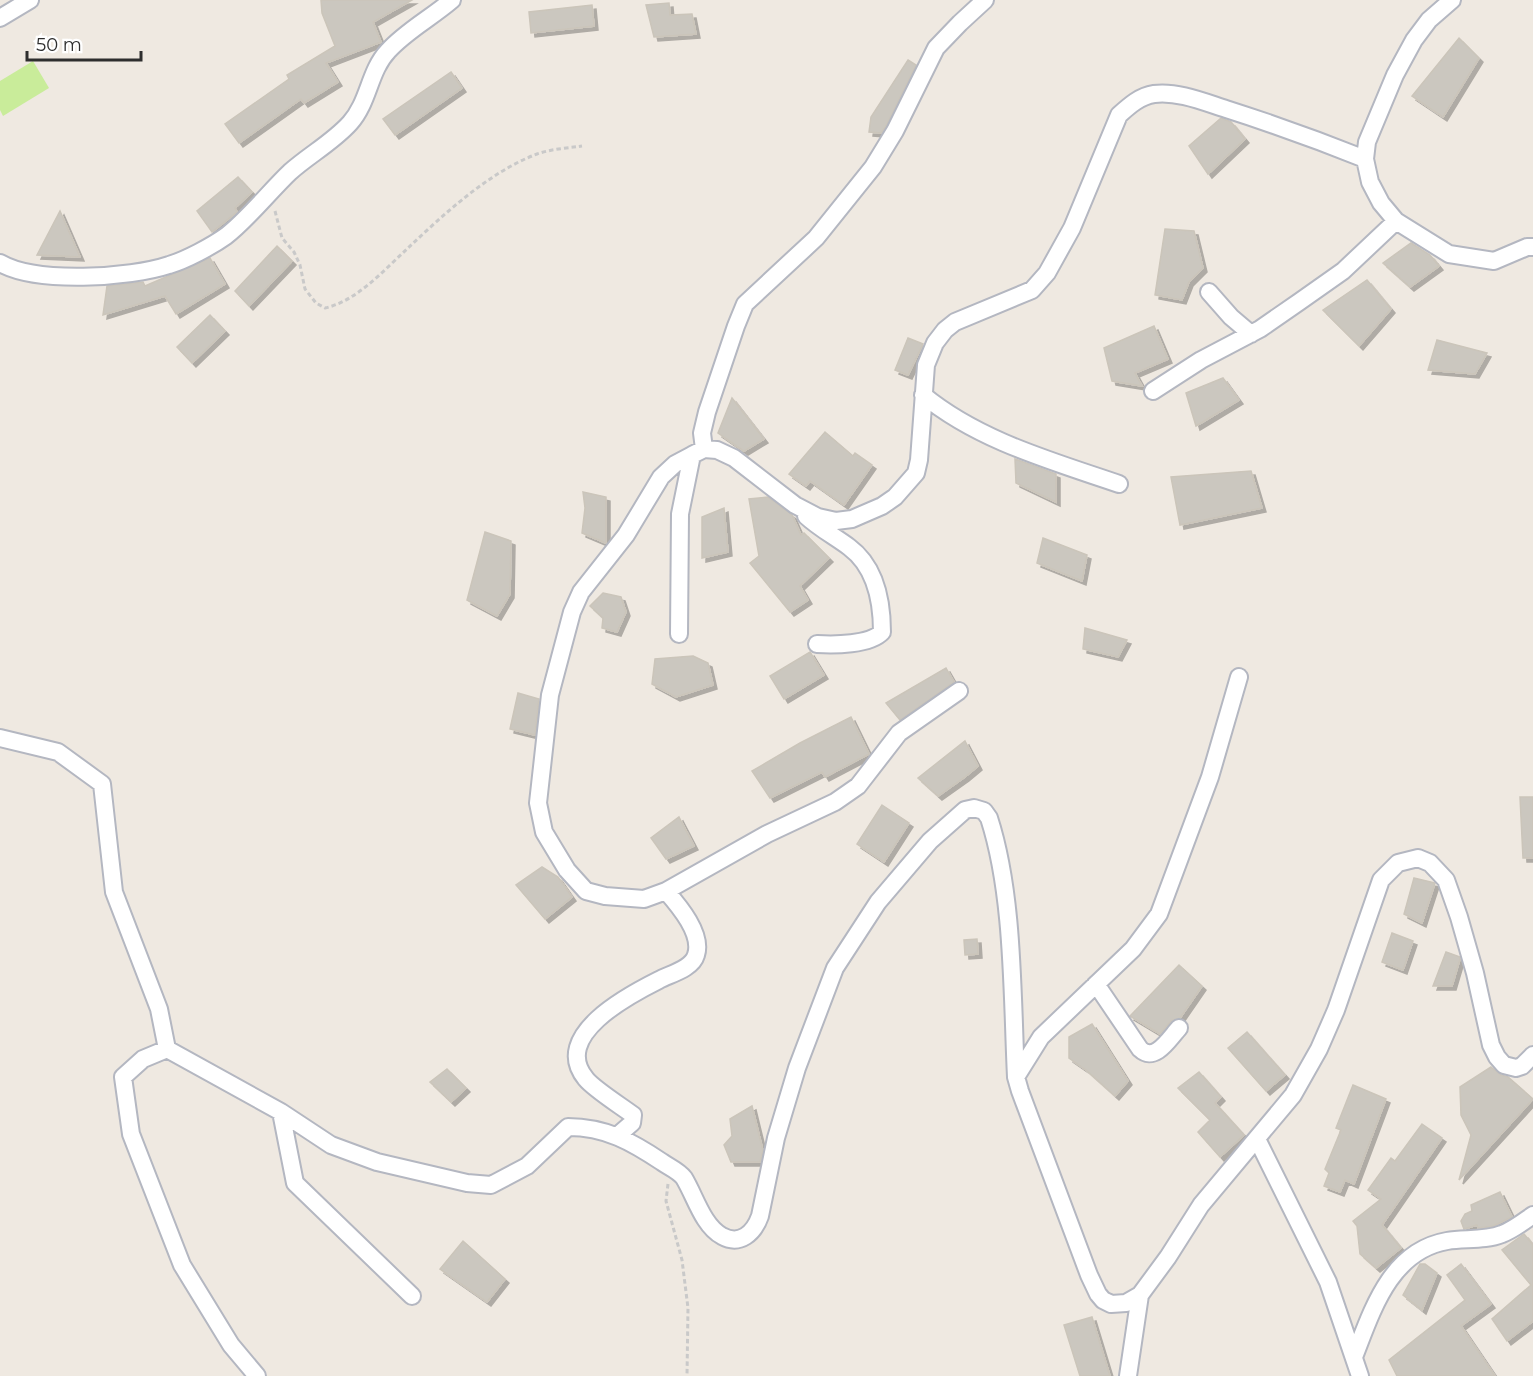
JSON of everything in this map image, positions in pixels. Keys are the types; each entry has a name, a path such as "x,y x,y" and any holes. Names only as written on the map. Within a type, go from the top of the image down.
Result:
{"street":[{"path":"0,18 30,0"},
{"path":"0,263 17,271 73,276 108,276 170,265 226,235 291,171 350,123 361,106 377,66 389,49 452,0"},
{"path":"679,634 680,514 707,412 745,304 816,238 873,167 909,104 936,48 985,0"},
{"path":"1452,0 1424,26 1395,75 1367,142 1365,159 1370,182 1396,221 1449,254 1494,261 1527,247 1533,247"},
{"path":"795,505 818,517 836,521 882,506 895,496 916,473 926,365 935,343 945,330 961,319 1032,291 1047,273 1071,228 1119,115 1133,102 1152,94 1172,94 1272,124 1365,159"},
{"path":"1153,391 1201,360 1251,334 1343,271 1396,221"},
{"path":"1209,292 1231,317 1251,334"},
{"path":"923,395 954,418 993,437 1119,484"},
{"path":"818,644 836,645 867,640 882,632 876,586 864,560 851,548 818,527 795,505 734,458 717,450 698,452 675,464 661,477 626,535 581,592 572,612 550,695 538,803 544,832 567,870 586,891 605,896 644,899 666,891 767,834 835,802 858,786 899,733 959,691"},
{"path":"1016,1077 1041,1037 1133,949 1159,914 1210,777 1239,677"},
{"path":"0,738 58,752 102,784 114,892 159,1009 167,1049 281,1112 331,1144 377,1162 467,1183 491,1185 527,1166 568,1127 589,1127 617,1136 634,1143 682,1175 707,1221 720,1235 738,1240 756,1228 776,1137 797,1068 835,968 878,902 930,841 965,810 974,808 984,812 989,818 1001,870 1009,938 1016,1077 1030,1123 1098,1294 1111,1304 1126,1303 1140,1295 1168,1257 1201,1205 1293,1095 1319,1049 1336,1010 1381,880 1398,862 1418,858 1438,870 1446,880 1475,973 1491,1045 1497,1057 1504,1065 1516,1068 1522,1066 1533,1055"},
{"path":"617,1136 632,1123 633,1115 586,1079 578,1065 577,1046 600,1015 687,966 695,959 697,943 688,919 666,891"},
{"path":"1096,984 1145,1054 1158,1051 1179,1028"},
{"path":"167,1049 143,1059 123,1077 131,1134 182,1265 231,1346 256,1376"},
{"path":"281,1112 295,1184 412,1296"},
{"path":"1257,1139 1328,1282 1360,1376"},
{"path":"1353,1357 1388,1279 1413,1255 1443,1242 1500,1235 1533,1215"},
{"path":"1128,1376 1140,1295"}],"path":[{"path":"270,192 282,238 294,252 300,265 305,289 316,303 325,308 354,294 375,278 434,223 504,170 539,153 582,146"},
{"path":"669,1167 666,1201 683,1269 688,1308 687,1376"}],"green space":[{"path":"33,61 49,88 3,116 0,110 0,81"}],"building":[{"path":"321,0 412,0 373,22 381,42 326,63 338,82 304,103 301,99 239,143 225,124 289,79 287,75 335,46 322,13"},
{"path":"669,3 670,15 692,14 696,34 654,37 646,5"},
{"path":"592,5 594,26 531,33 529,12"},
{"path":"1459,38 1479,58 1443,117 1412,96"},
{"path":"908,60 916,65 886,126 881,133 869,132 871,117"},
{"path":"451,72 462,88 395,135 383,119"},
{"path":"1221,118 1231,122 1245,139 1208,174 1189,146"},
{"path":"238,177 252,192 235,208 237,212 212,232 197,211"},
{"path":"60,211 80,257 37,255"},
{"path":"1165,229 1194,231 1203,268 1189,282 1182,300 1155,295"},
{"path":"1411,243 1430,255 1439,266 1410,287 1383,263"},
{"path":"277,246 292,261 249,306 235,291"},
{"path":"210,258 225,284 176,314 165,296 103,315 107,286 143,282 145,286"},
{"path":"1367,280 1391,309 1359,346 1323,310"},
{"path":"210,315 225,331 192,363 177,347"},
{"path":"1154,326 1168,359 1135,373 1142,386 1112,381 1104,348"},
{"path":"908,338 923,344 908,375 895,370"},
{"path":"1437,340 1487,353 1475,374 1428,370"},
{"path":"1223,378 1239,400 1196,426 1186,393"},
{"path":"732,398 764,439 744,451 718,433"},
{"path":"825,432 853,456 855,453 872,465 844,505 810,481 806,486 789,474"},
{"path":"1015,459 1056,474 1056,502 1016,483"},
{"path":"1251,471 1262,508 1180,525 1171,477"},
{"path":"583,492 606,497 606,543 582,533 585,508"},
{"path":"768,497 792,515 801,535 804,533 829,558 800,586 808,600 790,612 750,563 759,556 749,499"},
{"path":"724,508 728,552 702,558 702,517"},
{"path":"485,532 511,541 510,594 497,616 467,600"},
{"path":"1043,538 1087,555 1082,581 1037,563"},
{"path":"603,593 621,597 626,612 617,632 602,628 603,618 590,606"},
{"path":"1085,628 1127,640 1118,657 1083,649"},
{"path":"810,652 824,675 784,699 770,676"},
{"path":"693,656 708,663 713,685 676,697 652,684 655,659"},
{"path":"946,668 954,682 900,720 886,703"},
{"path":"518,693 539,699 535,735 510,729"},
{"path":"851,717 869,754 825,777 822,772 770,798 752,771"},
{"path":"965,741 978,766 938,796 918,778"},
{"path":"1520,797 1533,797 1533,858 1523,858"},
{"path":"882,805 909,823 884,862 857,844"},
{"path":"679,817 694,846 666,859 651,838"},
{"path":"542,867 558,877 572,897 545,919 516,885"},
{"path":"1414,878 1435,883 1422,923 1404,914"},
{"path":"1392,933 1413,941 1403,970 1382,962"},
{"path":"977,939 978,954 965,955 964,940"},
{"path":"1446,952 1460,957 1452,986 1433,986"},
{"path":"1179,965 1202,986 1180,1018 1171,1021 1160,1034 1130,1016"},
{"path":"1092,1024 1128,1081 1115,1096 1069,1058 1069,1037"},
{"path":"1247,1032 1285,1075 1266,1091 1228,1048"},
{"path":"1491,1067 1501,1075 1508,1077 1533,1099 1459,1180 1471,1135 1461,1115 1460,1087"},
{"path":"447,1069 466,1088 451,1102 430,1082"},
{"path":"1199,1072 1221,1097 1215,1103 1244,1135 1220,1157 1198,1132 1210,1120 1178,1088"},
{"path":"1353,1085 1386,1099 1354,1184 1345,1180 1340,1192 1324,1186 1329,1173 1325,1169 1341,1130 1336,1128"},
{"path":"752,1106 763,1151 760,1162 731,1162 724,1145 732,1136 730,1119"},
{"path":"1422,1124 1442,1138 1382,1225 1401,1248 1376,1268 1360,1254 1357,1226 1353,1221 1381,1199 1368,1190 1391,1158 1395,1161"},
{"path":"1500,1192 1512,1217 1493,1226 1478,1228 1477,1225 1464,1229 1461,1221 1465,1214 1472,1211 1471,1205"},
{"path":"1524,1234 1533,1245 1533,1321 1507,1341 1492,1319 1531,1285 1502,1250"},
{"path":"463,1241 505,1279 487,1302 440,1269"},
{"path":"1420,1264 1425,1264 1437,1273 1422,1310 1403,1295"},
{"path":"1461,1264 1491,1304 1461,1326 1495,1376 1397,1376 1389,1360 1465,1300 1447,1275"},
{"path":"1092,1317 1110,1376 1080,1376 1064,1325"}]}
